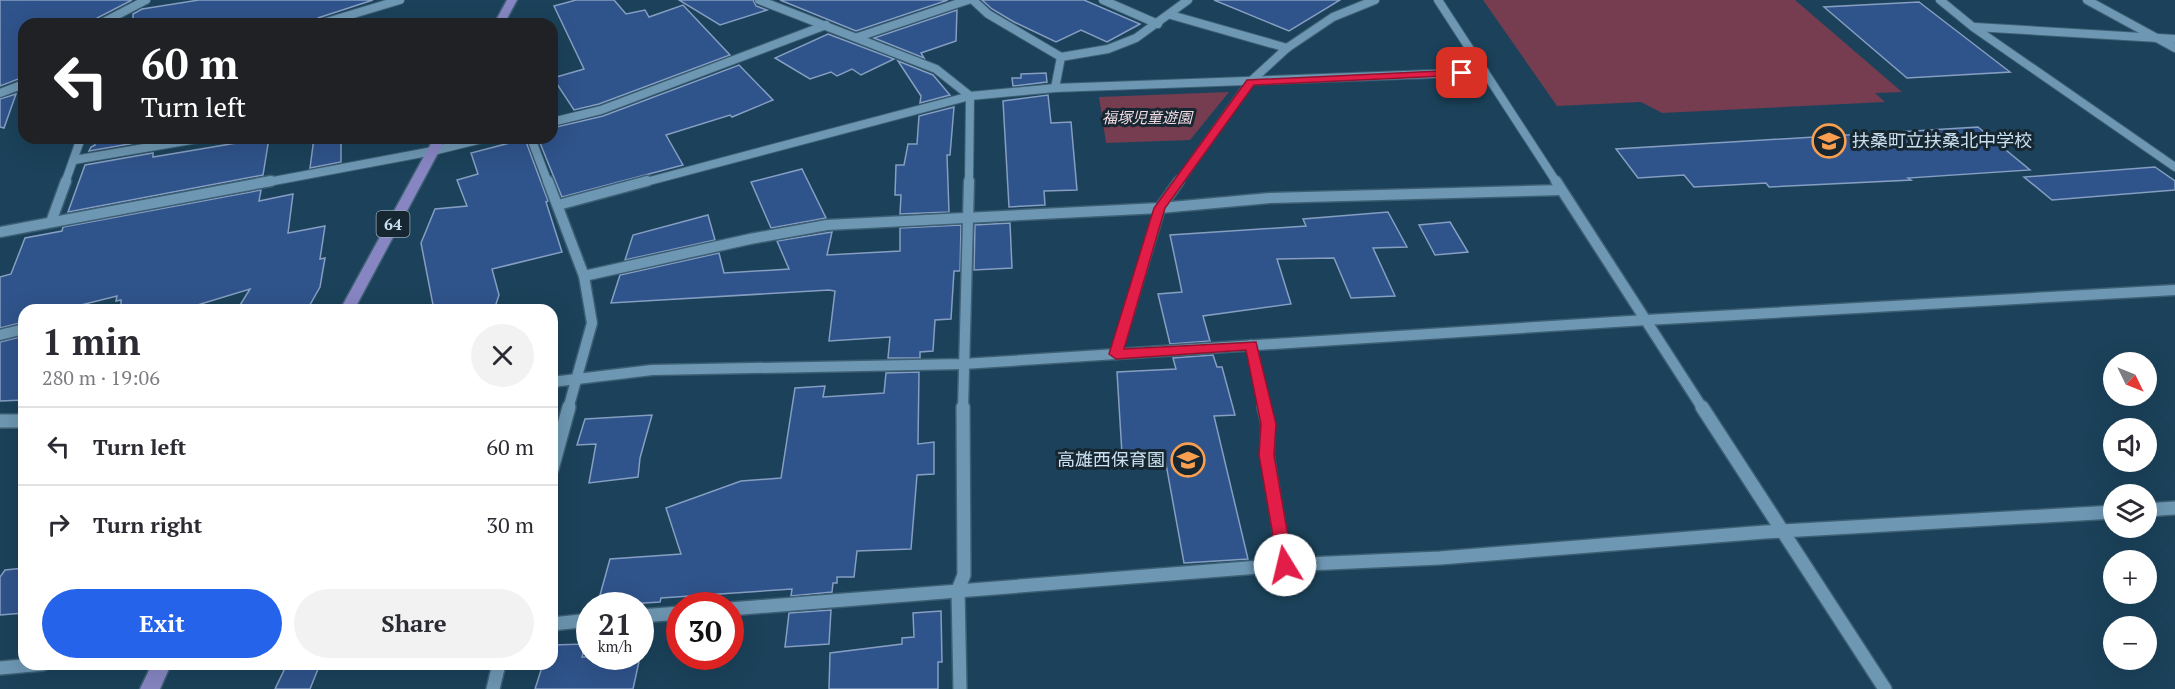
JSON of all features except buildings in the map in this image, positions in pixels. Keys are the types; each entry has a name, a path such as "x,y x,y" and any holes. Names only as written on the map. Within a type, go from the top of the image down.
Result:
{"main road":[{"path":"502,18 512,0"},
{"name":"64","path":"350,304 437,144"},
{"path":"150,689 159,670"}],"street":[{"path":"112,18 147,0"},
{"path":"340,18 400,0"},
{"path":"759,0 936,69 970,96"},
{"path":"858,37 968,0"},
{"path":"974,0 988,14 1061,57 1108,49 1136,38 1171,15 1188,0"},
{"path":"1103,0 1158,24"},
{"path":"1116,354 1160,208 1250,82 1287,48 1333,17 1375,0"},
{"path":"1438,0 1885,689"},
{"path":"1940,0 1972,27 2175,167"},
{"path":"2087,0 2175,48"},
{"path":"1171,15 1287,48"},
{"path":"558,121 601,110 826,25"},
{"path":"1972,27 2175,39"},
{"path":"1055,88 1061,57"},
{"path":"558,206 970,96 1055,88 1485,72"},
{"path":"0,93 18,86"},
{"path":"960,689 958,590 964,575 963,364 969,218 970,96"},
{"path":"51,222 79,144"},
{"path":"74,160 168,144"},
{"path":"0,232 462,144"},
{"path":"533,144 584,276 592,323 558,447"},
{"path":"584,276 827,225 1160,208 1270,198 1561,190"},
{"path":"558,382 652,370 963,364 1646,320 2175,290"},
{"path":"0,334 18,330"},
{"path":"1251,345 1268,424 1267,455 1285,565"},
{"path":"0,422 18,421"},
{"path":"2157,509 2175,508"},
{"path":"744,608 1285,565 1440,558 1783,532 2103,513"},
{"path":"558,623 576,621"},
{"path":"0,668 18,666"},
{"path":"493,689 498,670"}],"green space":[{"path":"1483,0 1795,0 1902,92 1875,93 1885,102 1662,113 1641,102 1557,106"},
{"name":"福塚児童遊園","path":"1229,92 1190,140 1106,143 1099,97"}],"place":[{"name":"扶桑町立扶桑北中学校","path":"1829,141"},
{"name":"高雄西保育園","path":"1188,460"}],"route":[{"path":"1285,565 1267,455 1268,424 1251,345 1116,354 1160,208 1250,82 1462,73"}]}
